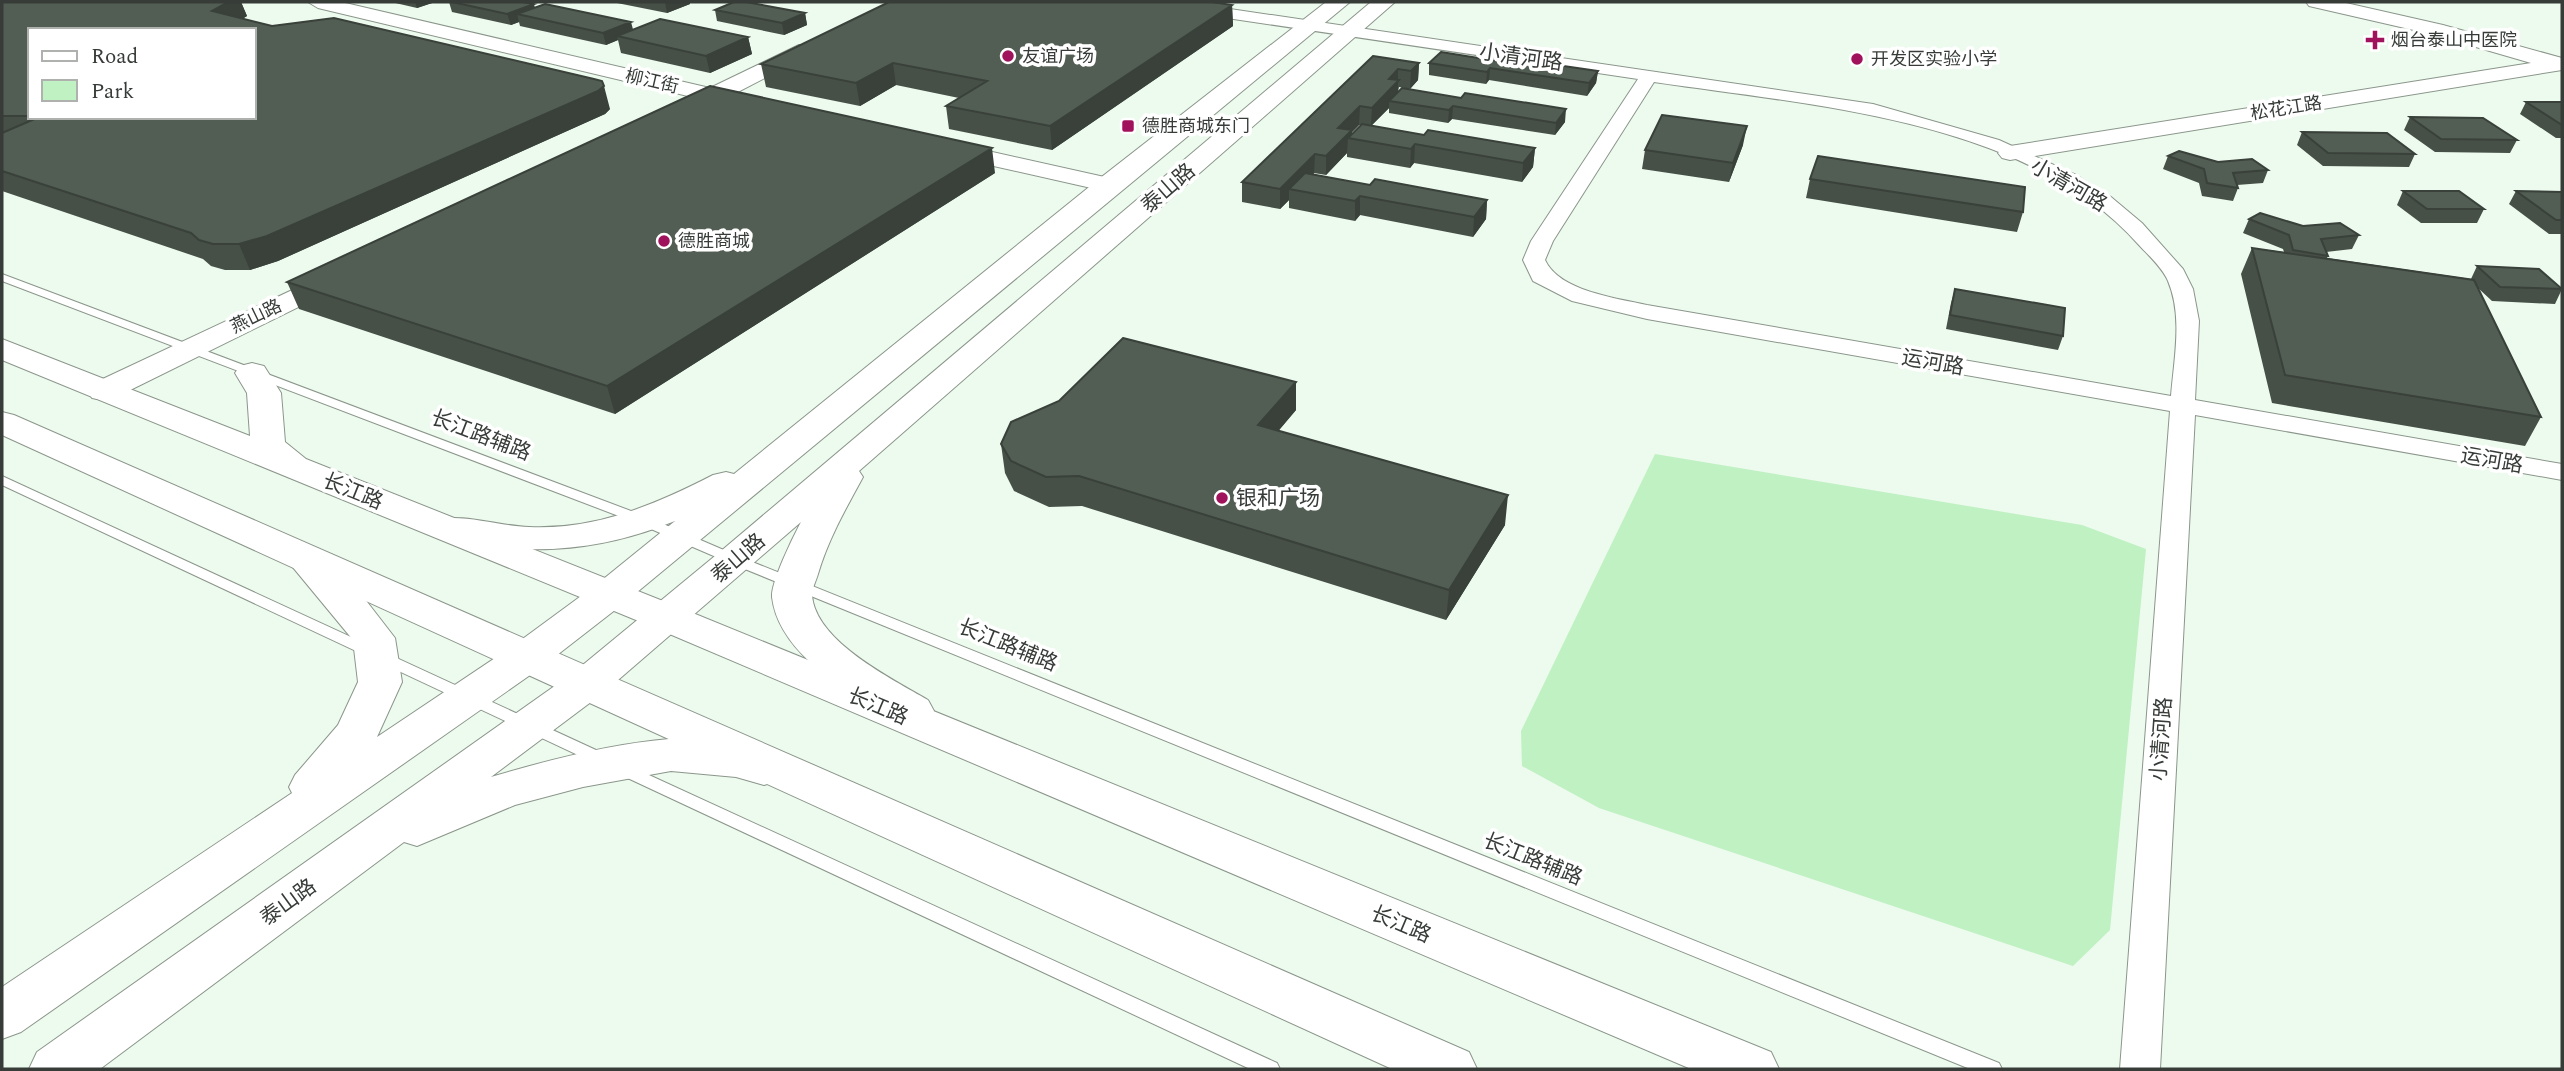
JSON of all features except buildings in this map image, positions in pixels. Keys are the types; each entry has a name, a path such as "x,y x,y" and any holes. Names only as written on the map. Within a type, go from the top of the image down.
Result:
{"main road":[{"name":"泰山路","path":"2,1016 468,698 610,594 684,537 1109,184 1339,2"},
{"name":"泰山路","path":"57,1069 588,683 736,560 860,450 1384,2"},
{"name":"长江路","path":"2,349 610,594 1751,1069"},
{"path":"252,373 264,393 268,446 294,467"},
{"path":"2,422 1449,1069"},
{"path":"443,527 541,539 575,538 642,520 723,485 806,435"},
{"path":"860,450 803,555 791,594 799,621 823,650 867,684 962,741"},
{"path":"263,836 326,773 357,733 380,682 374,638 347,603 305,557"},
{"path":"328,873 405,833 502,791 583,770 671,755 736,761 793,775"}],"street":[{"name":"柳江街","path":"318,2 740,102"},
{"name":"小清河路","path":"1153,2 1874,109 1935,124 2062,176 2103,201 2147,239 2178,279 2188,321 2140,1069"},
{"path":"2316,2 2488,42 2561,65"},
{"path":"663,120 825,39"},
{"name":"松花江路","path":"2010,153 2561,65"},
{"name":"运河路","path":"1649,76 1542,242 1534,260 1541,276 1580,296 1647,312 2562,472"},
{"path":"931,145 1109,184"},
{"name":"燕山路","path":"103,391 364,264"}],"lane":[{"name":"长江路辅路","path":"2,277 642,520 1992,1069"},
{"path":"2,480 1270,1069"}],"green space":[{"path":"1655,454 2082,525 2146,549 2110,930 2073,966 1599,808 1522,766 1521,731"}],"place":[{"name":"烟台泰山中医院","path":"2375,40"},
{"name":"友谊广场","path":"1008,56"},
{"name":"开发区实验小学","path":"1857,59"},
{"name":"德胜商城东门","path":"1128,126"},
{"name":"德胜商城","path":"664,241"},
{"name":"银和广场","path":"1222,498"}]}
